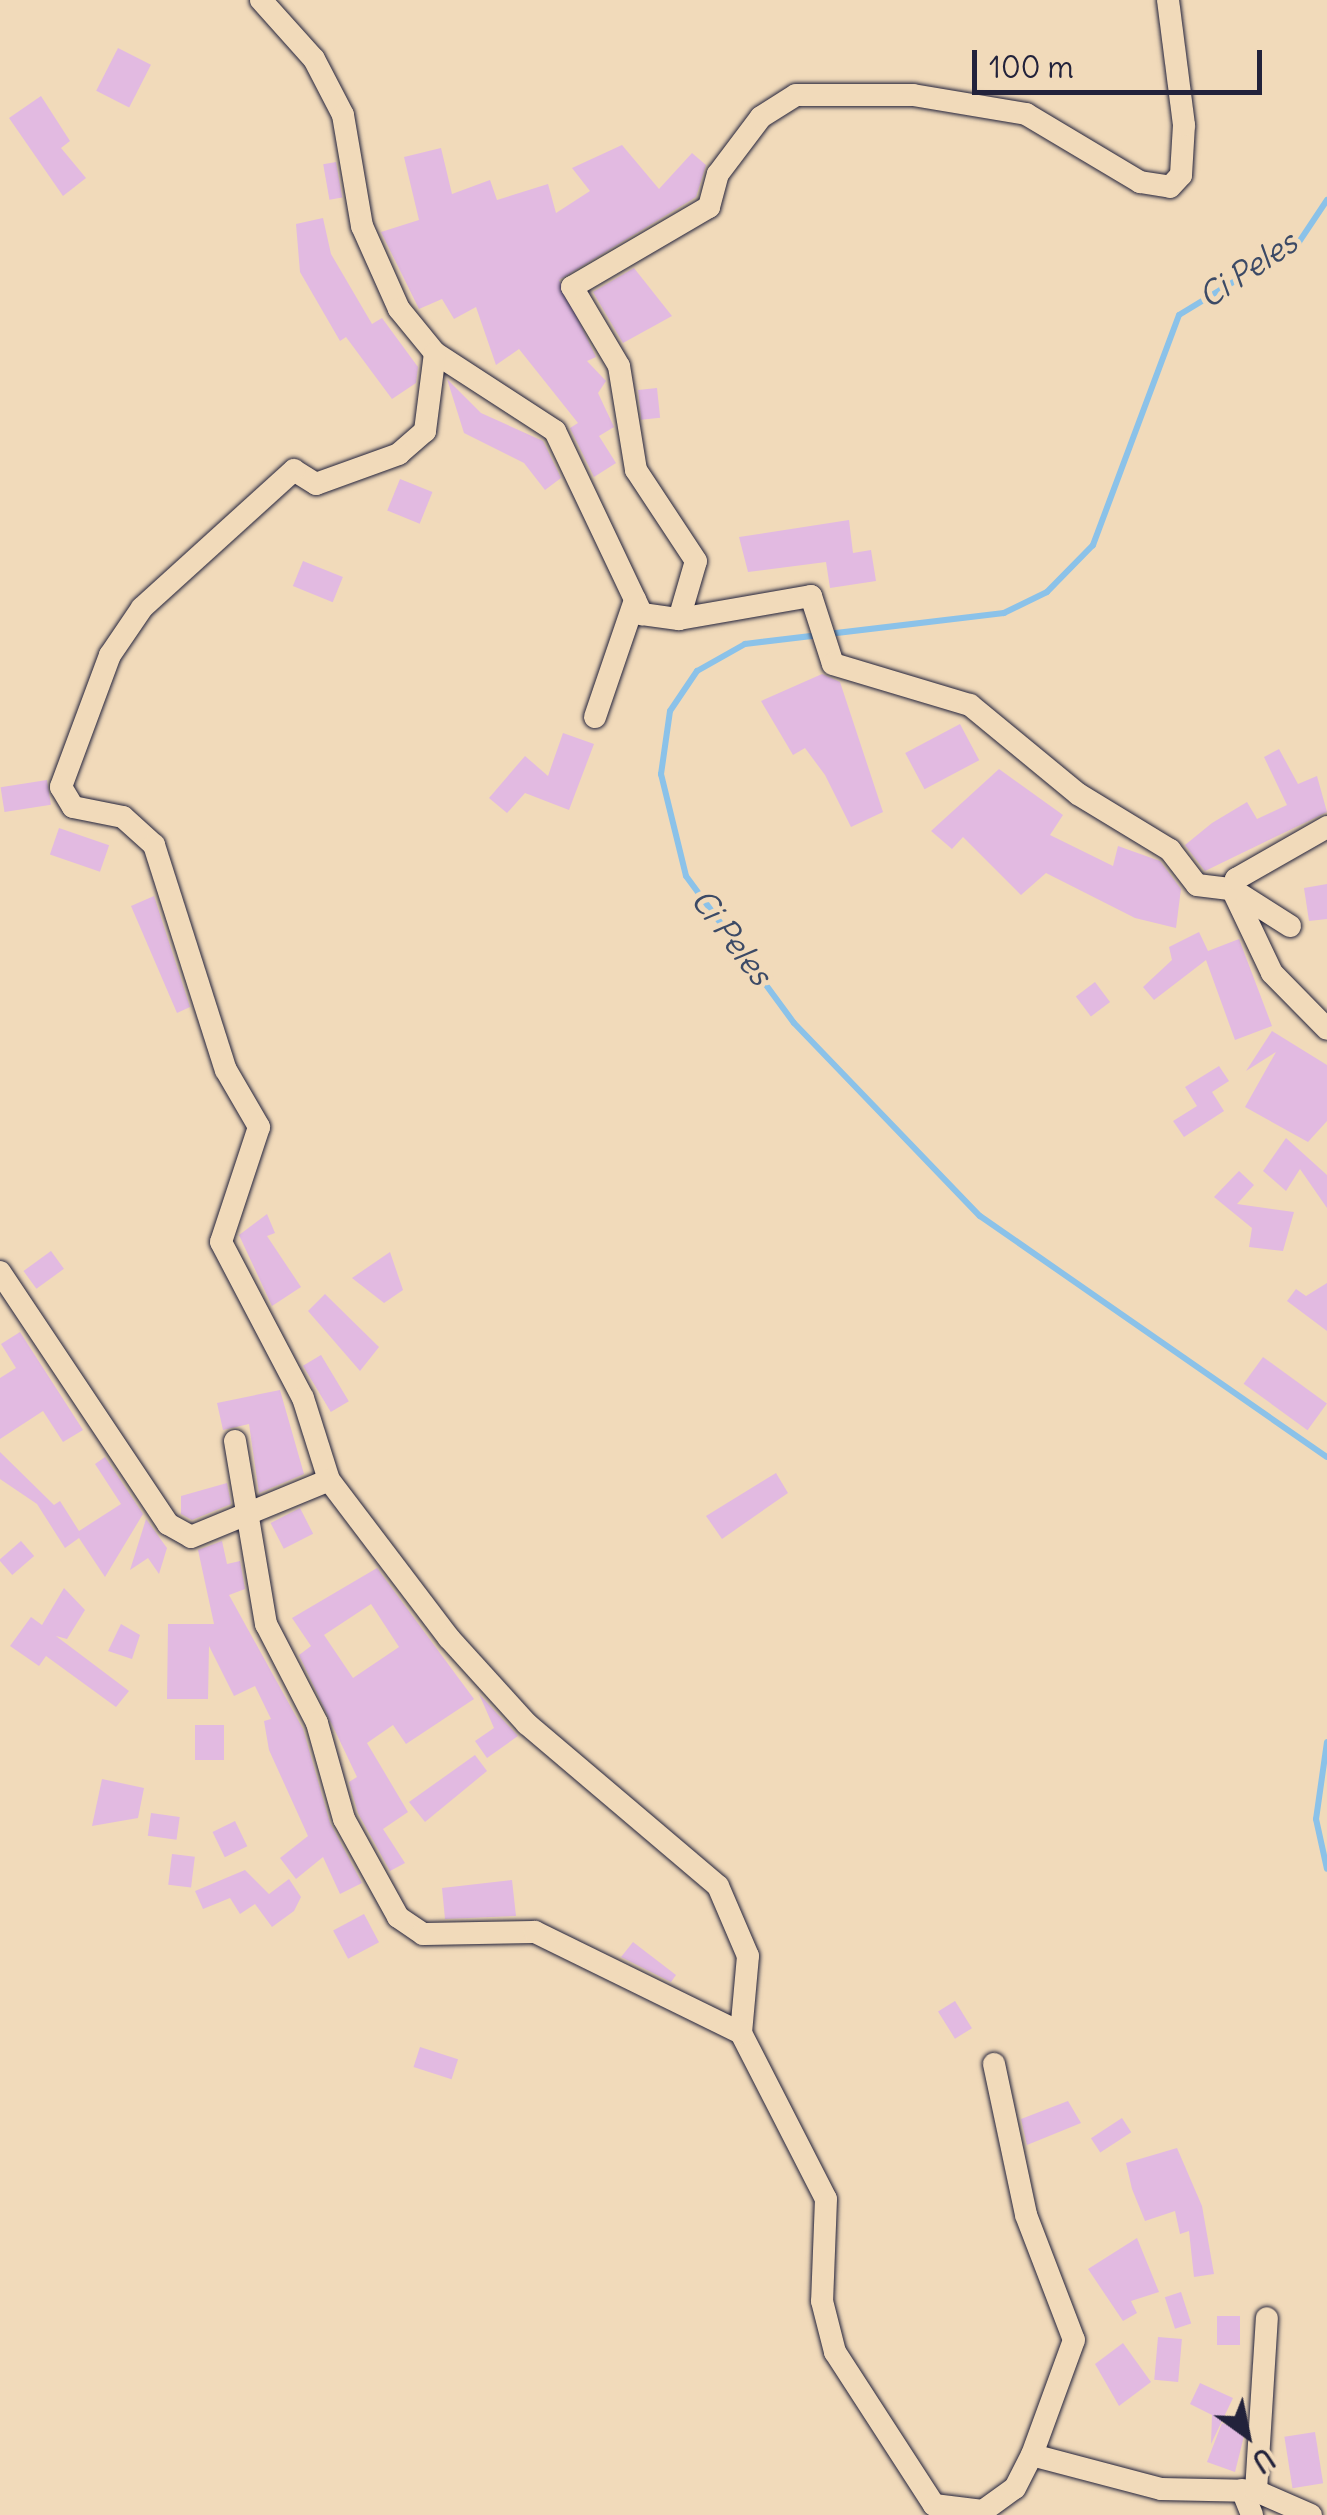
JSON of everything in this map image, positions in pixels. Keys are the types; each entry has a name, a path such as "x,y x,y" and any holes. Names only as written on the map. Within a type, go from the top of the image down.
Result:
{"street":[{"path":"261,0 322,71 344,116 372,254 435,353 555,431 646,617 679,620 808,596 818,608 829,660 970,705 1078,794 1170,850 1197,885 1232,889 1290,926"},
{"path":"679,620 696,562 636,470 619,366 572,288 709,208 718,174 760,116 796,96 913,95 1026,114 1140,182 1170,187 1181,174 1184,125 1168,0"},
{"path":"435,353 425,431 399,454 316,484 294,470 142,608 110,655 60,787 73,808 123,817 154,845 226,1070 259,1127 221,1242 303,1398 329,1480 527,1724 718,1886 748,1956 741,2033 826,2198 822,2301 835,2352 934,2505 984,2510 1015,2488 1032,2455 1074,2340 1026,2216 994,2064"},
{"path":"595,717 635,600"},
{"path":"1232,889 1255,861 1327,827"},
{"path":"1232,889 1272,973 1327,1029"},
{"path":"0,1272 168,1524 192,1536 254,1514 329,1480"},
{"path":"236,1441 254,1514 266,1624 317,1724 344,1819 398,1917 434,1935 536,1932 741,2033"},
{"path":"1252,2515 1249,2490 1267,2318"},
{"path":"1032,2455 1161,2488 1249,2490 1311,2515"}],"building":[{"path":"118,48 151,65 129,108 96,91"},
{"path":"41,96 70,141 61,148 86,178 63,196 9,118"},
{"path":"622,145 659,189 692,153 706,165 696,197 559,280 596,357 587,361 606,381 598,393 614,427 599,436 616,463 594,477 570,428 578,423 519,349 496,365 476,307 454,319 442,299 419,309 381,232 419,220 404,157 441,148 452,194 490,180 497,200 548,184 556,213 590,191 572,168"},
{"path":"336,162 342,197 329,200 323,164"},
{"path":"323,218 331,254 372,324 382,318 418,367 416,383 392,399 346,337 340,341 300,272 296,224"},
{"path":"634,268 672,316 623,343 593,292"},
{"path":"447,379 481,413 543,441 561,478 545,490 524,463 464,433"},
{"path":"657,388 660,418 641,420 638,390"},
{"path":"400,479 432,492 420,524 387,511"},
{"path":"849,520 853,553 871,550 876,581 830,588 826,562 748,572 739,537"},
{"path":"303,561 343,577 333,602 293,586"},
{"path":"822,674 840,682 883,812 851,827 825,775 805,748 793,755 761,701"},
{"path":"960,724 979,760 925,789 905,753"},
{"path":"563,733 594,744 569,810 525,793 507,813 489,798 525,756 548,776"},
{"path":"1279,749 1298,784 1317,776 1327,812 1205,871 1185,845 1212,823 1247,802 1257,819 1287,805 1264,757"},
{"path":"999,769 1063,815 1050,835 1113,866 1118,846 1160,861 1181,889 1176,928 1135,918 1046,873 1021,895 963,837 952,849 931,831"},
{"path":"47,780 51,805 4,812 1,787"},
{"path":"59,828 109,845 100,872 50,854"},
{"path":"1327,884 1327,919 1309,921 1304,888"},
{"path":"154,896 190,1007 177,1013 131,906"},
{"path":"1199,932 1208,951 1239,939 1272,1026 1235,1040 1206,960 1154,1000 1143,987 1172,960 1169,947"},
{"path":"1095,982 1110,1002 1091,1016 1076,996"},
{"path":"1272,1031 1327,1065 1327,1121 1308,1142 1245,1107 1276,1052 1246,1071"},
{"path":"1219,1066 1229,1081 1212,1092 1224,1111 1184,1137 1173,1121 1197,1106 1185,1087"},
{"path":"1286,1138 1327,1175 1327,1208 1300,1169 1286,1191 1263,1171"},
{"path":"1239,1171 1254,1185 1237,1204 1294,1212 1283,1251 1249,1247 1252,1228 1214,1197"},
{"path":"267,1214 275,1233 267,1236 301,1287 272,1306 239,1235"},
{"path":"51,1251 64,1269 36,1289 23,1271"},
{"path":"390,1252 403,1290 384,1303 352,1278"},
{"path":"1327,1283 1327,1331 1287,1301 1296,1289 1306,1296"},
{"path":"325,1294 379,1347 360,1371 308,1311"},
{"path":"20,1332 83,1430 63,1442 43,1411 0,1439 0,1378 16,1368 1,1344"},
{"path":"321,1355 349,1401 331,1412 303,1366"},
{"path":"1263,1357 1327,1403 1308,1430 1244,1384"},
{"path":"280,1390 304,1474 259,1493 249,1424 223,1430 217,1403"},
{"path":"0,1452 54,1505 60,1501 79,1531 121,1504 95,1464 105,1457 143,1514 105,1577 79,1538 65,1548 37,1504 0,1479"},
{"path":"776,1473 788,1493 722,1539 706,1516"},
{"path":"227,1483 231,1504 192,1520 181,1514 181,1496"},
{"path":"300,1508 313,1534 284,1549 271,1523"},
{"path":"146,1519 167,1548 159,1574 148,1558 130,1570"},
{"path":"21,1541 34,1556 12,1575 0,1559"},
{"path":"222,1541 227,1564 240,1561 245,1589 229,1595 303,1729 330,1823 362,1883 340,1894 323,1857 296,1879 280,1858 308,1836 269,1750 264,1721 271,1719 255,1686 234,1696 209,1646 208,1699 167,1699 168,1624 214,1624 198,1550"},
{"path":"377,1568 474,1699 406,1744 393,1725 367,1743 408,1812 383,1829 405,1863 390,1871 358,1813 349,1782 357,1777 299,1655 311,1646 292,1618","holes":["371,1604 399,1647 353,1678 324,1635"]},
{"path":"64,1588 85,1610 67,1639 56,1636 129,1691 116,1707 46,1656 39,1666 10,1646 31,1617 42,1625"},
{"path":"121,1624 140,1635 132,1659 108,1651"},
{"path":"479,1694 518,1736 487,1758 475,1741 494,1728"},
{"path":"195,1725 224,1725 224,1760 195,1760"},
{"path":"475,1755 487,1771 425,1822 409,1802"},
{"path":"102,1779 144,1788 138,1818 92,1826"},
{"path":"151,1813 180,1817 177,1840 148,1836"},
{"path":"235,1821 247,1846 225,1857 213,1832"},
{"path":"172,1854 195,1857 191,1888 168,1885"},
{"path":"245,1870 269,1894 289,1879 301,1897 294,1911 272,1927 255,1904 240,1914 230,1898 203,1909 195,1891"},
{"path":"512,1880 516,1916 445,1919 442,1888"},
{"path":"364,1914 379,1942 348,1959 333,1930"},
{"path":"633,1942 676,1975 671,1982 621,1957"},
{"path":"955,2001 972,2028 955,2039 938,2012"},
{"path":"420,2047 458,2059 452,2079 414,2067"},
{"path":"1068,2101 1081,2123 1027,2145 1021,2119"},
{"path":"1122,2118 1131,2132 1100,2152 1091,2138"},
{"path":"1177,2148 1202,2206 1214,2274 1194,2277 1189,2231 1180,2234 1175,2211 1145,2221 1132,2189 1126,2163"},
{"path":"1137,2238 1159,2292 1131,2301 1137,2313 1123,2321 1088,2269"},
{"path":"1181,2292 1191,2323 1175,2329 1165,2297"},
{"path":"1217,2316 1240,2316 1240,2345 1217,2345"},
{"path":"1158,2337 1182,2339 1178,2382 1154,2380"},
{"path":"1123,2343 1151,2382 1119,2406 1095,2364"},
{"path":"1200,2383 1233,2398 1211,2444 1212,2415 1190,2404"},
{"path":"1222,2423 1245,2432 1235,2472 1207,2462"},
{"path":"1315,2432 1323,2483 1293,2488 1284,2437"}],"waterway":[{"name":"Ci Peles","path":"1327,200 1299,242 1179,315 1093,545 1047,592 1004,613 745,644 697,671 670,711 661,774 686,876 794,1023 980,1216 1327,1457"},
{"name":"Ci Peles","path":"1327,1742 1316,1819 1327,1869"}]}
